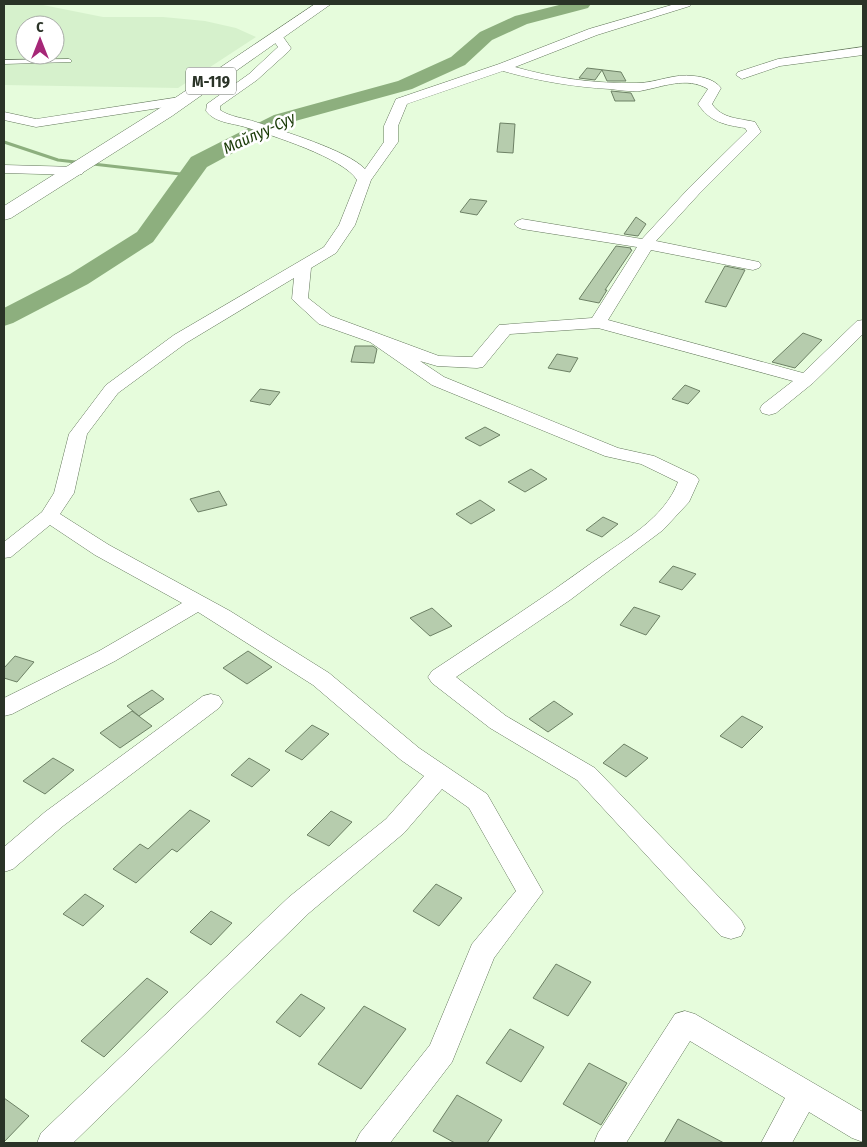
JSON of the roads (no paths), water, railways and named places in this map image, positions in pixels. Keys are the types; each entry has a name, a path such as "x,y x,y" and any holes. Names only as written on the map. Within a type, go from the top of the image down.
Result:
{"main road":[{"name":"М-119","path":"4,214 86,165 324,4"}],"street":[{"path":"4,552 49,516 64,493 78,434 112,389 180,339 330,250 347,225 364,180 391,142 391,126 400,102 503,67 593,32 686,4"},
{"path":"277,37 285,48 253,77 214,104 213,111 221,116 322,150 358,170 364,180"},
{"path":"742,75 778,63 863,51"},
{"path":"503,67 528,75 571,83 640,87 678,80 704,80 715,88 705,104 710,113 726,121 750,125 754,132 694,191 646,244 598,323"},
{"path":"4,116 36,123 180,102"},
{"path":"4,169 86,165"},
{"path":"522,224 753,264"},
{"path":"303,266 300,299 325,320 437,360 477,362 505,329 598,323 807,379"},
{"path":"770,409 807,379 863,325"},
{"path":"376,339 438,381 612,452 647,460 689,480 682,498 656,526 562,595 440,677 498,722 586,774 731,928"},
{"path":"49,516 102,550 198,604 321,679 410,754 478,801 530,892 482,952 442,1053 371,1143"},
{"path":"4,708 107,656 198,604"},
{"path":"4,862 54,819 211,702"},
{"path":"52,1143 299,905 395,826 440,774"},
{"path":"609,1143 685,1023 863,1128"},
{"path":"776,1143 804,1093"}],"lane":[{"path":"4,62 68,61"}],"waterway":[{"name":"Майлуу-Суу","path":"4,318 79,279 145,237 199,162 281,119 405,85 458,61 486,36 521,20 582,4"},
{"path":"4,142 58,160 189,175"}]}
